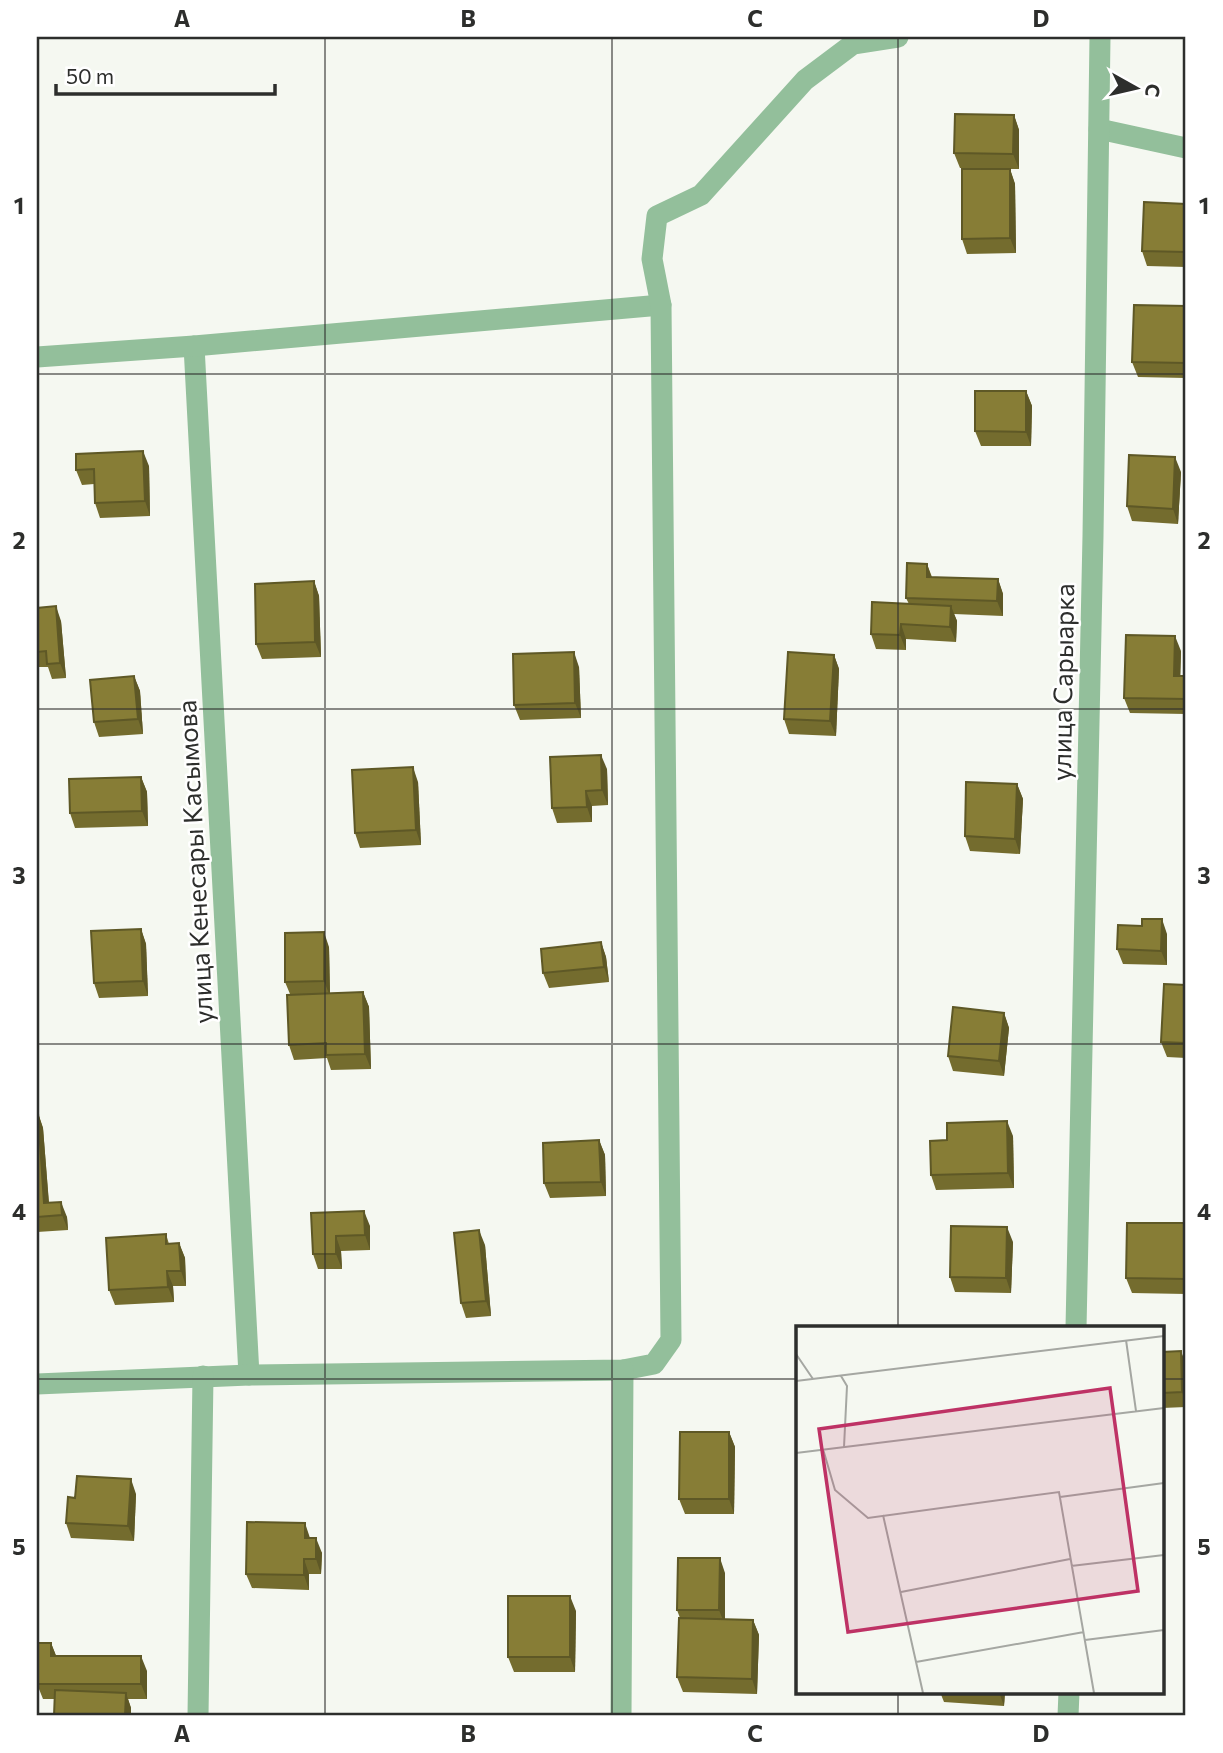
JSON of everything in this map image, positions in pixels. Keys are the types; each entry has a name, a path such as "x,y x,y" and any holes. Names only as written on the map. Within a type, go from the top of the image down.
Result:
{"street":[{"path":"37,1384 204,1376 623,1370 654,1364 671,1340 661,305 652,259 657,216 701,195 805,80 853,44 898,37"},
{"name":"улица Сарыарка","path":"1076,1326 1093,536 1100,37"},
{"path":"1099,129 1186,148"},
{"path":"37,358 661,305"},
{"name":"улица Кенесары Касымова","path":"194,346 250,1375"},
{"path":"621,1716 623,1370"},
{"path":"198,1716 204,1376"},
{"path":"1068,1716 1069,1694"}],"building":[{"path":"955,114 1014,115 1013,154 954,153"},
{"path":"962,169 1010,169 1010,238 962,239"},
{"path":"1144,202 1186,204 1186,252 1142,251"},
{"path":"1134,305 1186,306 1186,363 1132,362"},
{"path":"975,391 1026,391 1026,432 975,431"},
{"path":"143,451 145,501 95,503 94,469 76,470 76,454"},
{"path":"1129,455 1175,457 1173,509 1127,506"},
{"path":"907,563 927,564 927,577 998,579 997,601 906,598"},
{"path":"314,581 315,642 256,644 255,584"},
{"path":"872,602 951,606 950,627 901,624 900,635 871,634"},
{"path":"56,606 60,663 47,664 46,651 37,652 37,608"},
{"path":"1126,635 1175,636 1174,676 1186,676 1186,699 1124,698"},
{"path":"574,652 575,703 514,705 513,654"},
{"path":"788,652 834,655 830,721 784,719"},
{"path":"134,676 138,719 94,722 90,680"},
{"path":"601,755 602,790 586,791 587,807 552,808 550,757"},
{"path":"413,767 416,830 355,833 352,770"},
{"path":"141,777 142,811 70,813 69,779"},
{"path":"966,782 1017,784 1015,839 965,836"},
{"path":"1142,919 1162,919 1161,951 1117,949 1118,925 1142,926"},
{"path":"141,929 143,981 94,983 91,931"},
{"path":"324,932 324,981 285,982 285,933"},
{"path":"601,942 604,967 543,973 541,949"},
{"path":"1164,984 1186,985 1186,1043 1161,1042"},
{"path":"363,992 365,1054 326,1055 326,1043 289,1045 287,995"},
{"path":"953,1007 1004,1013 999,1061 948,1056"},
{"path":"38,1113 44,1203 61,1202 62,1215 37,1217"},
{"path":"1007,1121 1008,1173 931,1175 930,1141 947,1140 947,1123"},
{"path":"599,1140 601,1182 544,1183 543,1143"},
{"path":"364,1211 365,1235 336,1236 336,1254 313,1254 311,1213"},
{"path":"1127,1223 1186,1223 1186,1279 1126,1278"},
{"path":"951,1226 1007,1227 1006,1278 950,1277"},
{"path":"479,1230 486,1301 461,1303 454,1233"},
{"path":"166,1234 166,1244 179,1243 181,1271 167,1271 168,1287 109,1290 106,1238"},
{"path":"1181,1351 1182,1392 1164,1393 1164,1352"},
{"path":"680,1432 729,1432 729,1499 679,1499"},
{"path":"77,1476 131,1479 128,1526 66,1523 68,1497 75,1498"},
{"path":"247,1522 305,1523 305,1538 316,1538 316,1559 304,1559 304,1575 246,1574"},
{"path":"678,1558 720,1558 719,1610 677,1610"},
{"path":"508,1596 570,1596 570,1657 508,1657"},
{"path":"679,1618 753,1620 752,1679 677,1677"},
{"path":"37,1643 51,1643 51,1656 141,1656 141,1684 37,1684"},
{"path":"55,1690 126,1693 125,1716 54,1716"}]}
